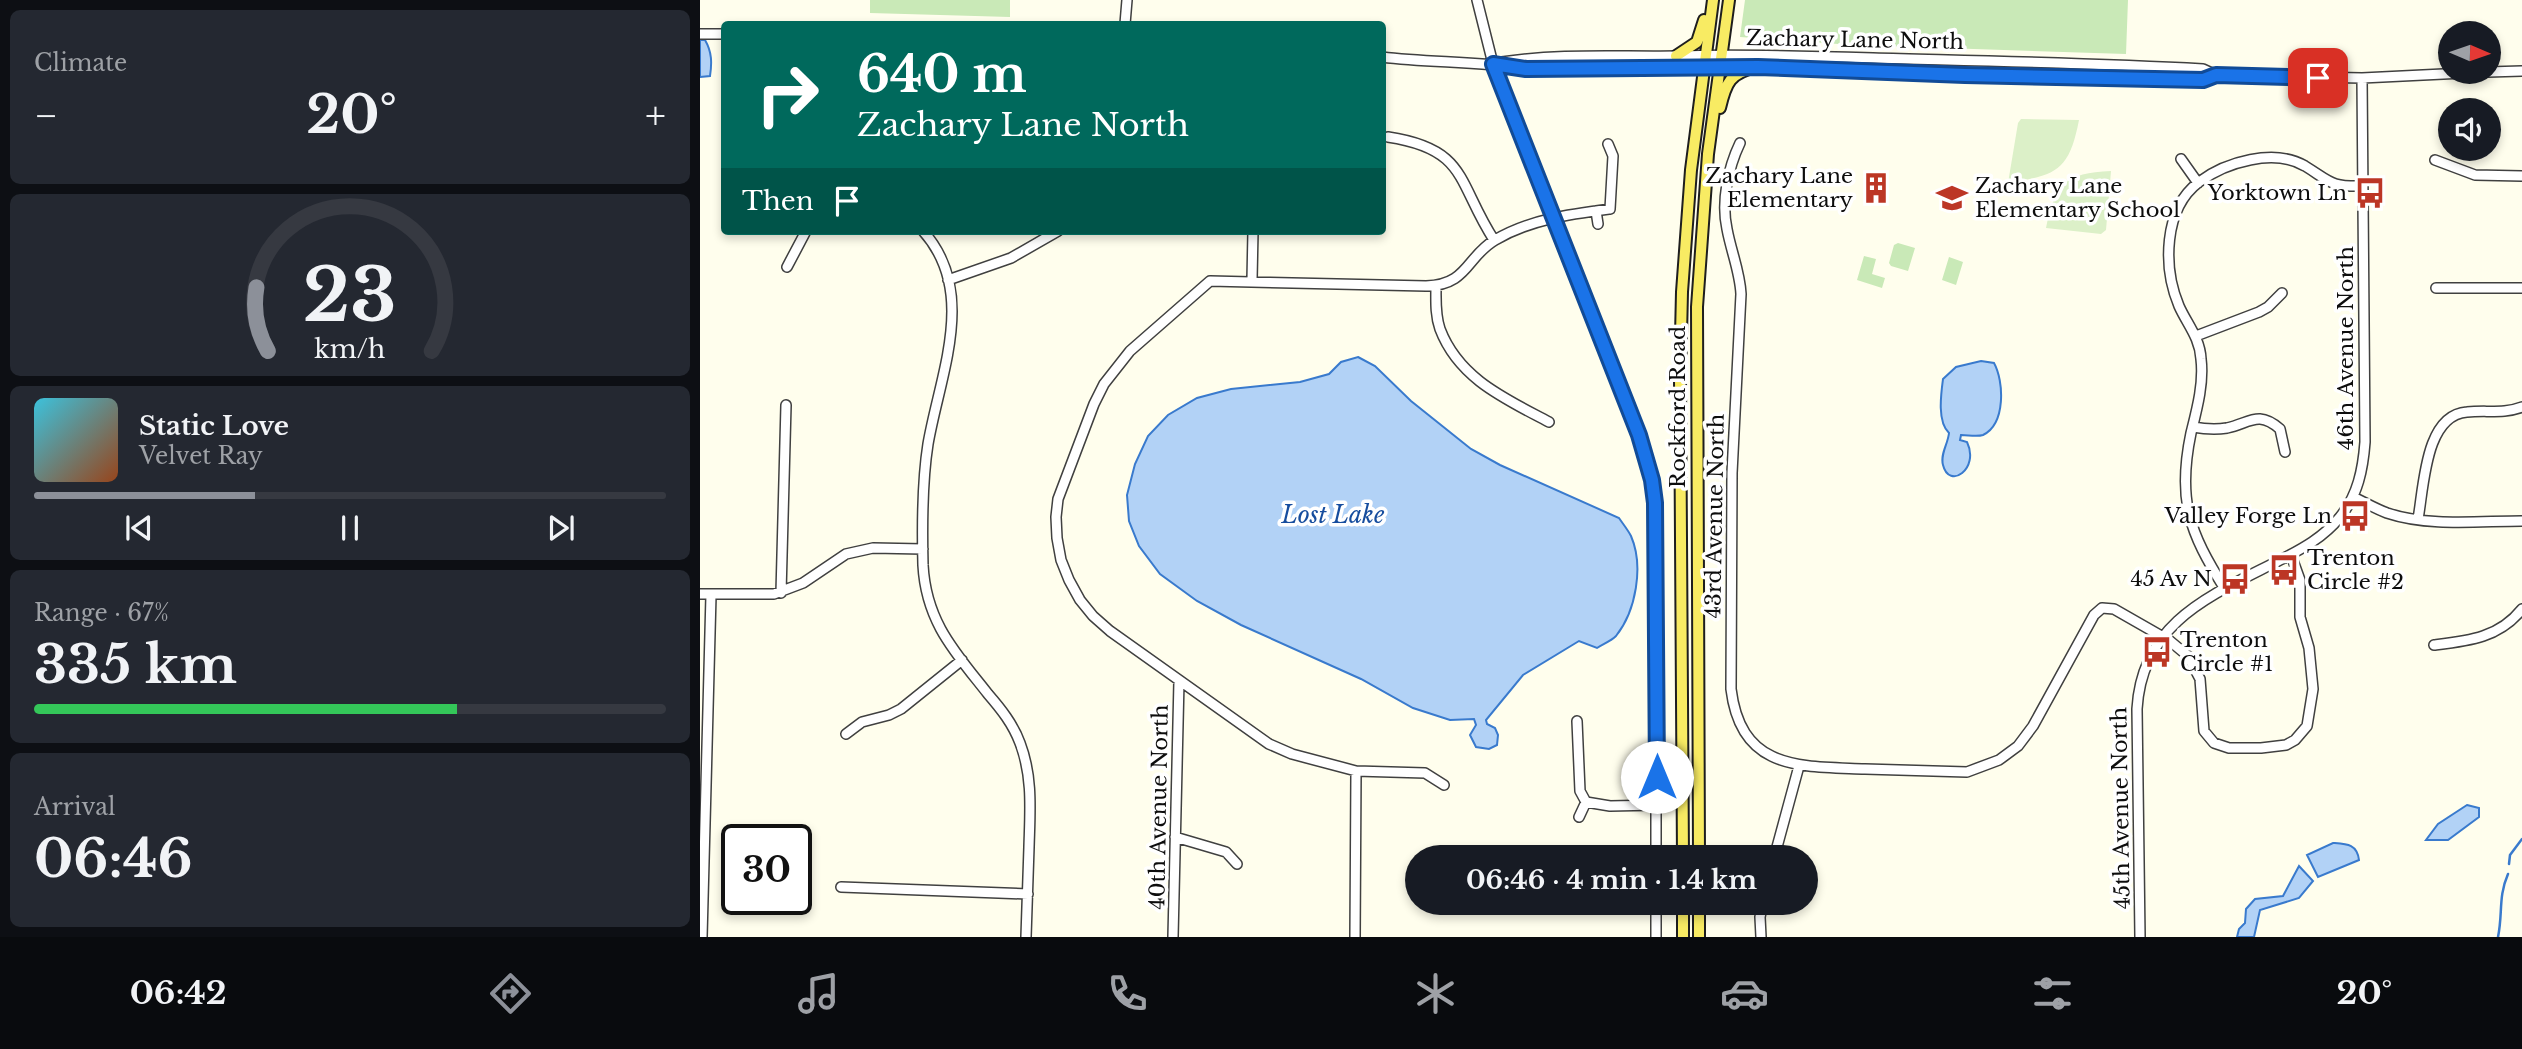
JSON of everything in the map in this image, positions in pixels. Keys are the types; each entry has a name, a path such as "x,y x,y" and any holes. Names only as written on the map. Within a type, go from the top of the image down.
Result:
{"main road":[{"path":"1676,56 1697,43 1704,23 1706,0"},
{"name":"Rockford Road","path":"1683,845 1680,337 1687,212 1713,0"},
{"name":"Rockford Road","path":"1699,845 1696,375 1700,251 1708,155 1729,0"},
{"path":"1708,155 1724,89 1731,78 1742,71 1758,67"},
{"path":"1683,915 1683,937"},
{"path":"1699,915 1699,937"}],"street":[{"path":"1125,21 1128,0"},
{"path":"1477,0 1493,64 1639,435 1652,480 1656,527 1657,845"},
{"path":"700,34 721,34"},
{"name":"Zachary Lane North","path":"1493,64 1526,58 1721,55 2107,64 2203,69 2216,75"},
{"name":"Zachary Lane North","path":"1386,57 1493,64 1526,69 1758,67 2103,79 2203,80 2216,75 2362,78 2438,74"},
{"path":"1578,57 1578,70"},
{"name":"Zachary Lane North","path":"2501,72 2522,71"},
{"name":"46th Avenue North","path":"2224,589 2291,555 2331,528 2353,497 2364,463 2362,78"},
{"path":"1388,137 1414,141 1443,156 1462,177 1494,240"},
{"name":"43rd Avenue North","path":"1740,143 1730,164 1725,215 1741,295 1732,473 1731,689 1733,704 1746,735 1769,756 1799,766 1967,772 1999,760 2018,746 2033,726 2094,615 2102,608 2114,609 2162,636"},
{"path":"1253,235 1252,280 1436,286 1452,281 1462,274 1494,240 1552,217 1611,209 1613,156 1608,144"},
{"path":"2224,589 2200,547 2186,506 2185,463 2202,373 2196,336 2174,292 2170,249 2171,227 2175,214 2198,183 2238,164 2262,157 2292,161 2336,186 2363,186"},
{"path":"2181,159 2198,183"},
{"path":"2435,160 2475,175 2522,176"},
{"path":"1596,211 1598,224"},
{"path":"787,267 804,235"},
{"path":"926,235 938,253 948,280 953,316 926,462 923,549 925,583 931,610 943,636 1010,723 1026,759 1031,799 1027,937"},
{"path":"948,280 1011,258 1048,235"},
{"name":"40th Avenue North","path":"1173,937 1179,681 1110,631 1080,600 1061,560 1056,517 1066,476 1104,384 1130,351 1210,281 1252,280"},
{"path":"1436,286 1436,312 1440,329 1467,370 1492,392 1549,422"},
{"path":"2436,288 2522,288"},
{"path":"2196,336 2259,312 2282,293"},
{"path":"781,593 786,405"},
{"path":"2418,519 2431,447 2438,428 2457,413 2501,412 2522,407"},
{"path":"2193,428 2217,429 2264,419 2280,429 2285,452"},
{"path":"2353,497 2387,513 2418,519 2522,521"},
{"path":"700,594 758,596 781,593 803,583 846,554 873,548 923,549"},
{"path":"2162,636 2179,647 2196,667 2202,692 2204,731 2214,743 2229,748 2261,748 2286,745 2295,740 2307,726 2313,689 2309,648 2300,617 2300,580 2291,555"},
{"name":"45th Avenue North","path":"2140,937 2137,697 2147,661 2162,636 2189,610 2224,589"},
{"path":"702,937 704,764 711,595"},
{"path":"2434,645 2468,642 2486,636 2502,628 2522,609"},
{"path":"846,734 862,722 901,709 962,660"},
{"path":"1179,681 1269,744 1292,754 1356,771 1425,773 1444,785"},
{"path":"1577,721 1580,791 1586,802"},
{"path":"1778,845 1799,766"},
{"path":"1355,937 1356,771"},
{"path":"1586,802 1610,806 1657,805"},
{"path":"1579,817 1586,802"},
{"path":"1175,837 1226,852 1237,864"},
{"path":"841,887 1028,894"},
{"path":"1656,915 1656,937"},
{"path":"1760,915 1761,937"}],"green space":[{"path":"870,0 1010,0 1010,17 870,13"},
{"path":"1745,0 2128,0 2126,54 1853,45 1740,37"},
{"path":"2021,119 2079,120 2071,150 2058,168 2038,177 2008,183 2018,123"},
{"path":"2111,171 2106,230 2101,234 2046,228 2053,201 2065,184 2083,175"},
{"path":"1898,243 1915,248 1908,271 1889,263 1894,245"},
{"path":"1864,256 1876,259 1872,274 1885,278 1882,288 1857,280"},
{"path":"1949,257 1963,262 1956,285 1942,280"}],"water":[{"path":"700,40 705,40 709,49 710,76 700,77"},
{"name":"Lost Lake","path":"1358,357 1375,366 1411,401 1471,449 1500,465 1619,518 1631,536 1637,561 1636,588 1623,626 1614,638 1597,648 1579,641 1523,675 1486,720 1498,735 1497,745 1489,749 1476,747 1470,735 1476,725 1474,719 1450,720 1413,708 1361,679 1241,625 1197,601 1160,574 1139,546 1129,521 1127,495 1135,464 1148,436 1168,415 1197,398 1231,389 1300,382 1329,374 1341,362"},
{"path":"1981,361 1994,363 1997,371 2001,391 1999,412 1996,422 1983,435 1961,435 1960,440 1967,442 1970,461 1962,473 1951,476 1946,472 1942,461 1949,433 1941,415 1943,379 1956,367"},
{"path":"2467,805 2479,808 2479,817 2448,840 2426,840 2438,824"},
{"path":"2333,843 2354,848 2359,860 2318,877 2307,855"},
{"path":"2299,866 2313,881 2299,898 2260,910 2254,937 2237,937 2239,929 2245,923 2246,909 2255,899 2283,896"}],"waterway":[{"path":"2509,864 2510,855 2522,839"},
{"path":"2498,937 2503,890 2508,874"}],"place":[{"name":"Zachary Lane Elementary","path":"1876,188"},
{"name":"Yorktown Ln","path":"2370,193"},
{"name":"Zachary Lane Elementary School","path":"1952,198"},
{"name":"Valley Forge Ln","path":"2355,516"},
{"name":"Trenton Circle #2","path":"2284,570"},
{"name":"45 Av N","path":"2235,579"},
{"name":"Trenton Circle #1","path":"2157,652"}],"route":[{"path":"1657,777 1656,527 1652,480 1639,435 1493,64 1526,69 1758,67 2103,79 2203,80 2216,75 2318,78"}]}
